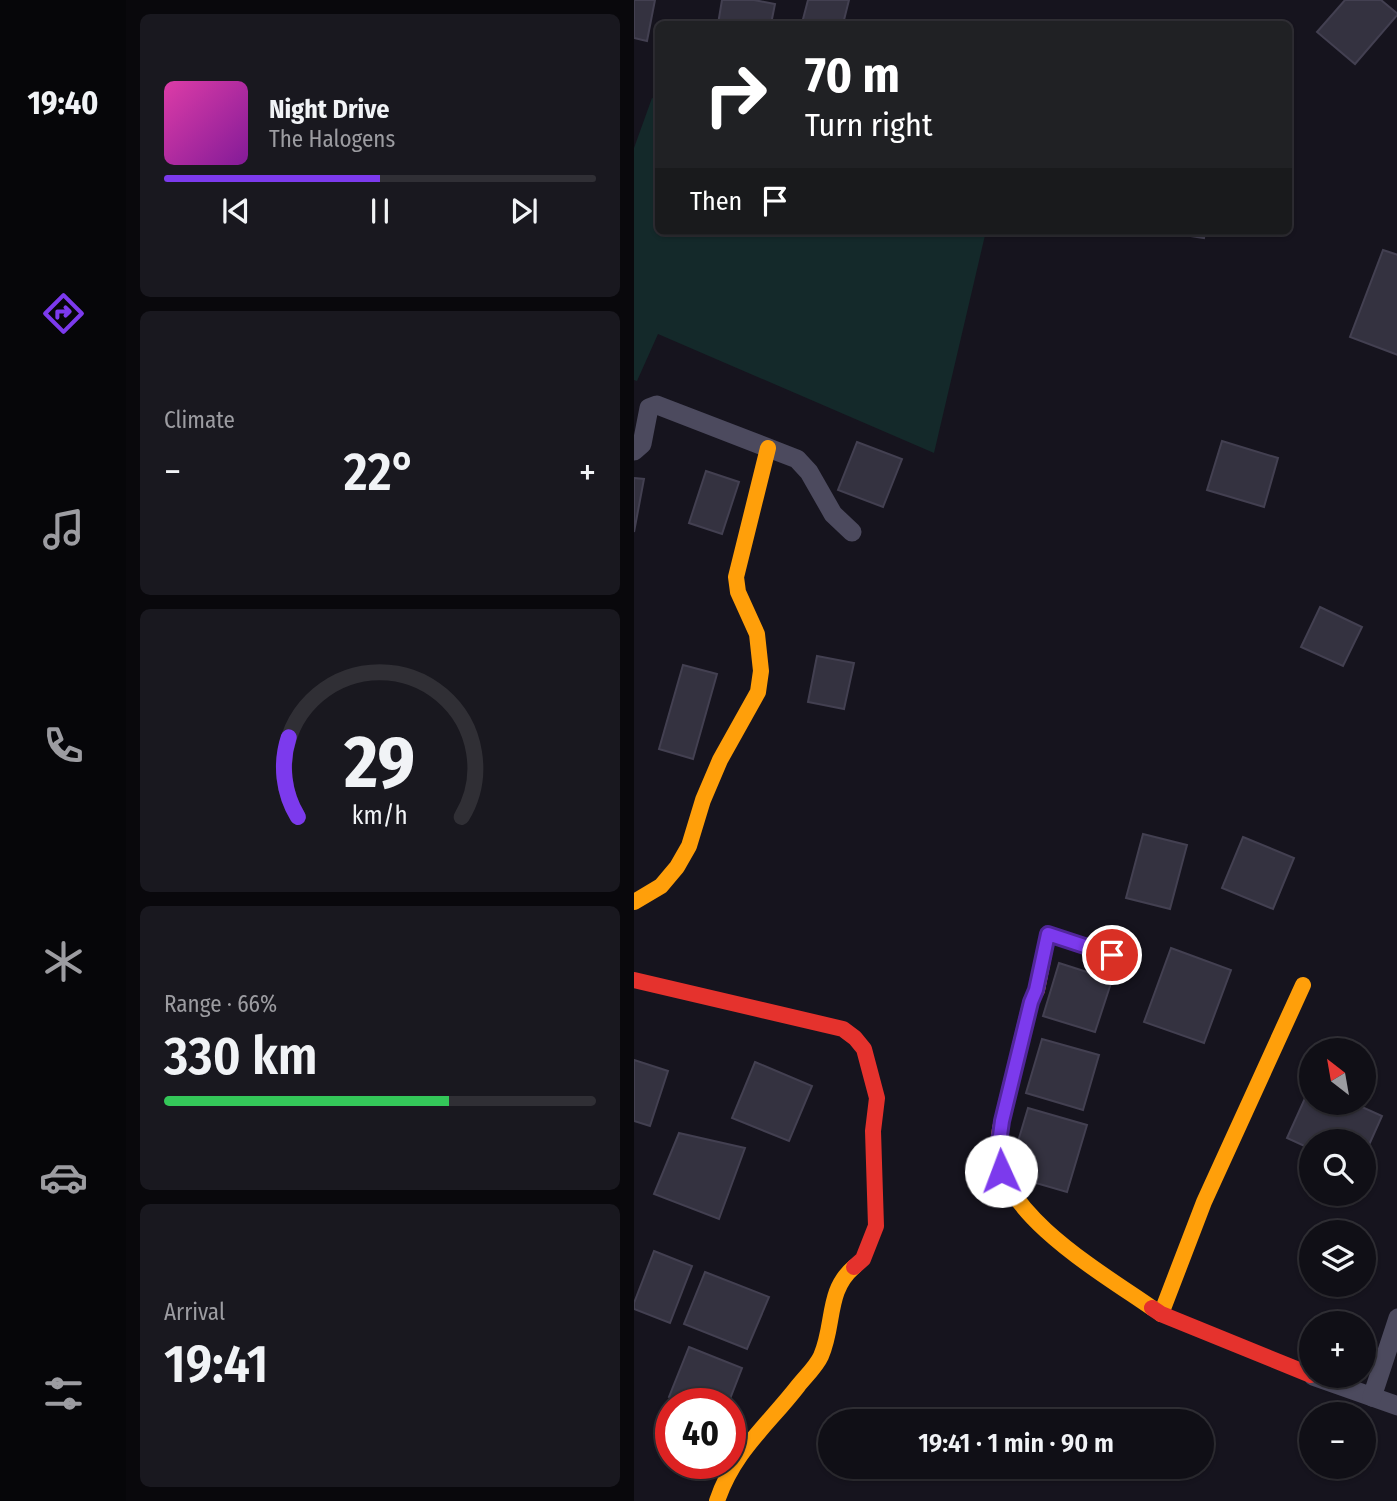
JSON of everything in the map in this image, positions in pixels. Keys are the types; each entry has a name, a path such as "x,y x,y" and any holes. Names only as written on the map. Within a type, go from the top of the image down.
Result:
{"street":[{"path":"634,451 642,444 649,408 657,405 797,459 803,464 833,514 852,532"},
{"path":"634,902 661,886 677,867 689,846 703,800 720,760 758,692 761,671 757,634 738,592 736,578 769,448"},
{"path":"1112,955 1048,934 1002,1121 998,1150 1001,1171 1025,1209 1052,1237 1161,1314 1299,1370"},
{"path":"634,980 843,1029 864,1049 877,1098 873,1131 877,1226 873,1239 863,1259 848,1272 835,1290 831,1325 820,1358 744,1447 722,1486 717,1501"},
{"path":"1161,1314 1204,1202 1303,985"},
{"path":"1372,1397 1398,1318"},
{"path":"1347,1388 1398,1406"}],"green space":[{"path":"652,98 655,99 655,235 985,235 934,453 658,334 637,381 634,380 634,148"}],"building":[{"path":"634,0 655,0 647,41 634,38"},
{"path":"722,0 754,0 775,4 772,21 718,21"},
{"path":"808,0 849,0 844,21 803,21"},
{"path":"1345,0 1381,0 1398,14 1355,64 1317,32"},
{"path":"1383,250 1398,255 1398,355 1350,337"},
{"path":"1222,441 1278,458 1264,507 1207,490"},
{"path":"857,442 902,459 883,507 838,490"},
{"path":"706,471 739,482 722,534 689,523"},
{"path":"634,478 644,479 634,532"},
{"path":"1320,607 1362,627 1343,666 1301,647"},
{"path":"817,656 854,663 844,709 808,702"},
{"path":"683,665 717,674 693,759 659,749"},
{"path":"1143,834 1187,845 1170,909 1126,898"},
{"path":"1243,837 1294,858 1273,909 1222,888"},
{"path":"1171,948 1231,970 1204,1043 1144,1022"},
{"path":"1059,963 1112,980 1095,1032 1043,1016"},
{"path":"1042,1039 1099,1055 1083,1110 1026,1093"},
{"path":"634,1060 668,1071 650,1126 634,1121"},
{"path":"755,1062 812,1086 789,1141 732,1118"},
{"path":"1028,1108 1087,1125 1067,1192 1008,1175"},
{"path":"1299,1112 1299,1115 1376,1113 1382,1116 1376,1129 1299,1129 1299,1144 1287,1138"},
{"path":"679,1133 745,1148 719,1219 654,1194"},
{"path":"654,1251 692,1266 670,1323 634,1309"},
{"path":"705,1272 769,1297 747,1349 684,1324"},
{"path":"689,1347 742,1368 734,1388 673,1388"}],"traffic: slow":[{"path":"634,902 661,886 677,867 689,846 703,800 720,760 758,692 761,671 757,634 738,592 736,577 768,448"},
{"path":"1112,955 1048,934 1037,990 1031,1001 1001,1124 998,1153 1004,1176 1017,1199 1036,1221 1084,1261 1152,1308"},
{"path":"1161,1314 1204,1202 1303,985"},
{"path":"717,1501 724,1483 742,1453 819,1360 835,1297 845,1276 854,1267"}],"traffic: jam":[{"path":"634,980 843,1029 864,1049 877,1098 873,1131 876,1226 863,1259 854,1267"},
{"path":"1152,1308 1299,1370"}],"route":[{"path":"1001,1171 998,1150 1002,1121 1048,934 1112,955"}]}
